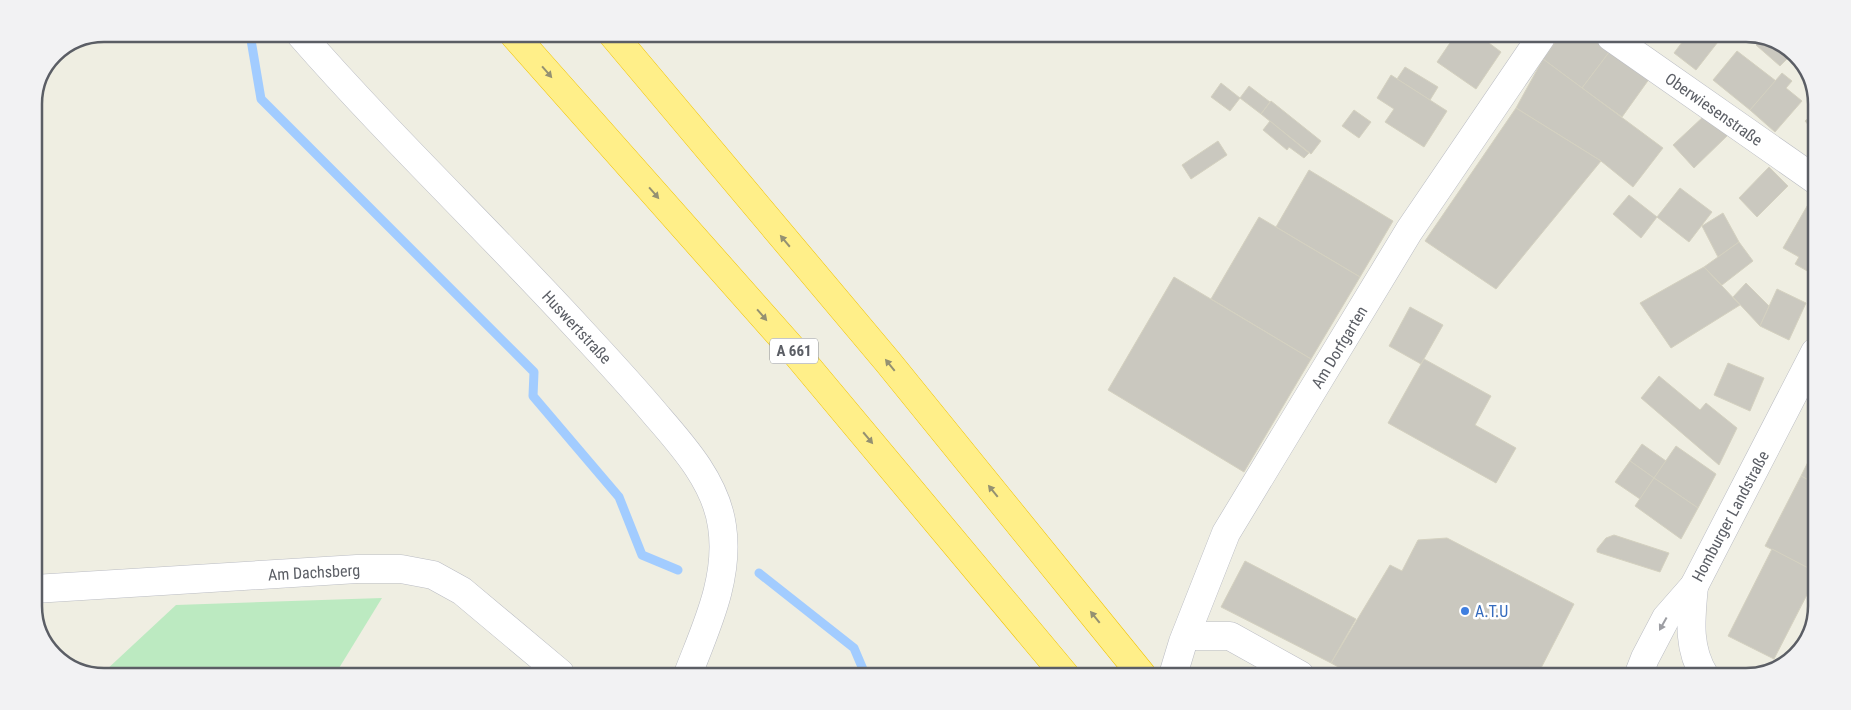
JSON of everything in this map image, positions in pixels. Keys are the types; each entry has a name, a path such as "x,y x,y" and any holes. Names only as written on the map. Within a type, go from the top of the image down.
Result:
{"highway":[{"name":"A 661","path":"520,42 795,352 1059,668"},
{"path":"619,42 888,362 1134,665"}],"street":[{"name":"Huswertstraße","path":"307,42 337,76 632,386 679,441 699,469 714,499 722,524 724,550 718,590 690,668"},
{"name":"Am Dorfgarten","path":"1175,668 1226,533 1409,231 1538,42"},
{"name":"Oberwiesenstraße","path":"1618,42 1808,175"},
{"name":"Homburger Landstraße","path":"1641,668 1666,618 1694,586 1808,366"},
{"name":"Am Dachsberg","path":"43,588 356,569 401,569 433,575 462,591 553,668"},
{"path":"1694,586 1690,628 1694,655 1701,668"},
{"path":"1186,636 1230,636 1287,668"}],"green space":[{"path":"382,598 339,668 108,668 176,605"}],"building":[{"path":"1451,42 1488,42 1501,52 1476,89 1437,62"},
{"path":"1555,42 1606,42 1613,47 1582,88 1543,59"},
{"path":"1682,42 1718,42 1696,70 1674,53"},
{"path":"1756,45 1774,49 1787,59 1780,66"},
{"path":"1613,47 1652,75 1622,117 1582,88"},
{"path":"1737,51 1776,81 1750,110 1713,80"},
{"path":"1543,59 1663,148 1633,187 1601,161 1516,108"},
{"path":"1405,67 1438,87 1430,100 1397,79"},
{"path":"1782,73 1792,81 1786,88 1802,101 1775,132 1750,110"},
{"path":"1391,75 1447,111 1424,147 1385,122 1394,109 1377,98"},
{"path":"1221,83 1240,98 1230,111 1211,97"},
{"path":"1249,86 1270,102 1261,114 1240,98"},
{"path":"1271,101 1321,141 1311,154 1261,114"},
{"path":"1516,108 1601,161 1496,289 1425,241"},
{"path":"1354,110 1371,122 1359,138 1342,126"},
{"path":"1704,116 1728,135 1694,168 1673,145"},
{"path":"1270,121 1309,153 1304,158 1289,147 1287,150 1263,130"},
{"path":"1218,141 1227,155 1191,179 1182,165"},
{"path":"1769,167 1788,186 1757,217 1739,198"},
{"path":"1309,170 1393,221 1360,277 1276,227"},
{"path":"1680,188 1712,212 1689,242 1657,217"},
{"path":"1629,195 1657,217 1641,238 1613,214"},
{"path":"1808,204 1808,271 1795,264 1799,257 1783,248"},
{"path":"1723,213 1739,242 1718,257 1702,226"},
{"path":"1259,217 1360,277 1311,359 1211,299"},
{"path":"1739,242 1753,261 1722,285 1704,267"},
{"path":"1704,267 1740,305 1671,348 1640,303"},
{"path":"1174,277 1311,359 1244,472 1108,390"},
{"path":"1746,283 1769,306 1760,326 1733,297"},
{"path":"1777,289 1806,303 1789,340 1760,326"},
{"path":"1410,307 1443,325 1421,364 1389,346"},
{"path":"1424,359 1491,396 1475,425 1516,448 1496,483 1388,423"},
{"path":"1728,363 1764,378 1750,411 1714,395"},
{"path":"1659,376 1700,410 1706,403 1737,428 1719,465 1641,398"},
{"path":"1642,444 1666,461 1654,478 1630,461"},
{"path":"1676,446 1716,474 1698,508 1654,478"},
{"path":"1630,461 1654,478 1640,499 1615,482"},
{"path":"1808,462 1808,480 1801,476"},
{"path":"1801,476 1808,480 1808,568 1765,546"},
{"path":"1654,478 1698,508 1681,539 1635,506"},
{"path":"1614,535 1669,553 1660,572 1597,552 1597,549 1606,538"},
{"name":"A.T.U","path":"1447,538 1574,604 1541,668 1340,668 1331,663 1390,565 1402,571 1418,540"},
{"path":"1772,549 1808,568 1808,593 1774,659 1728,636"},
{"path":"1245,561 1356,619 1331,663 1221,607"}],"waterway":[{"path":"251,42 261,99 534,372 533,396 619,497 642,555 678,570"},
{"path":"759,573 854,648 862,668"}],"place":[{"name":"A.T.U","path":"1465,611"}]}
